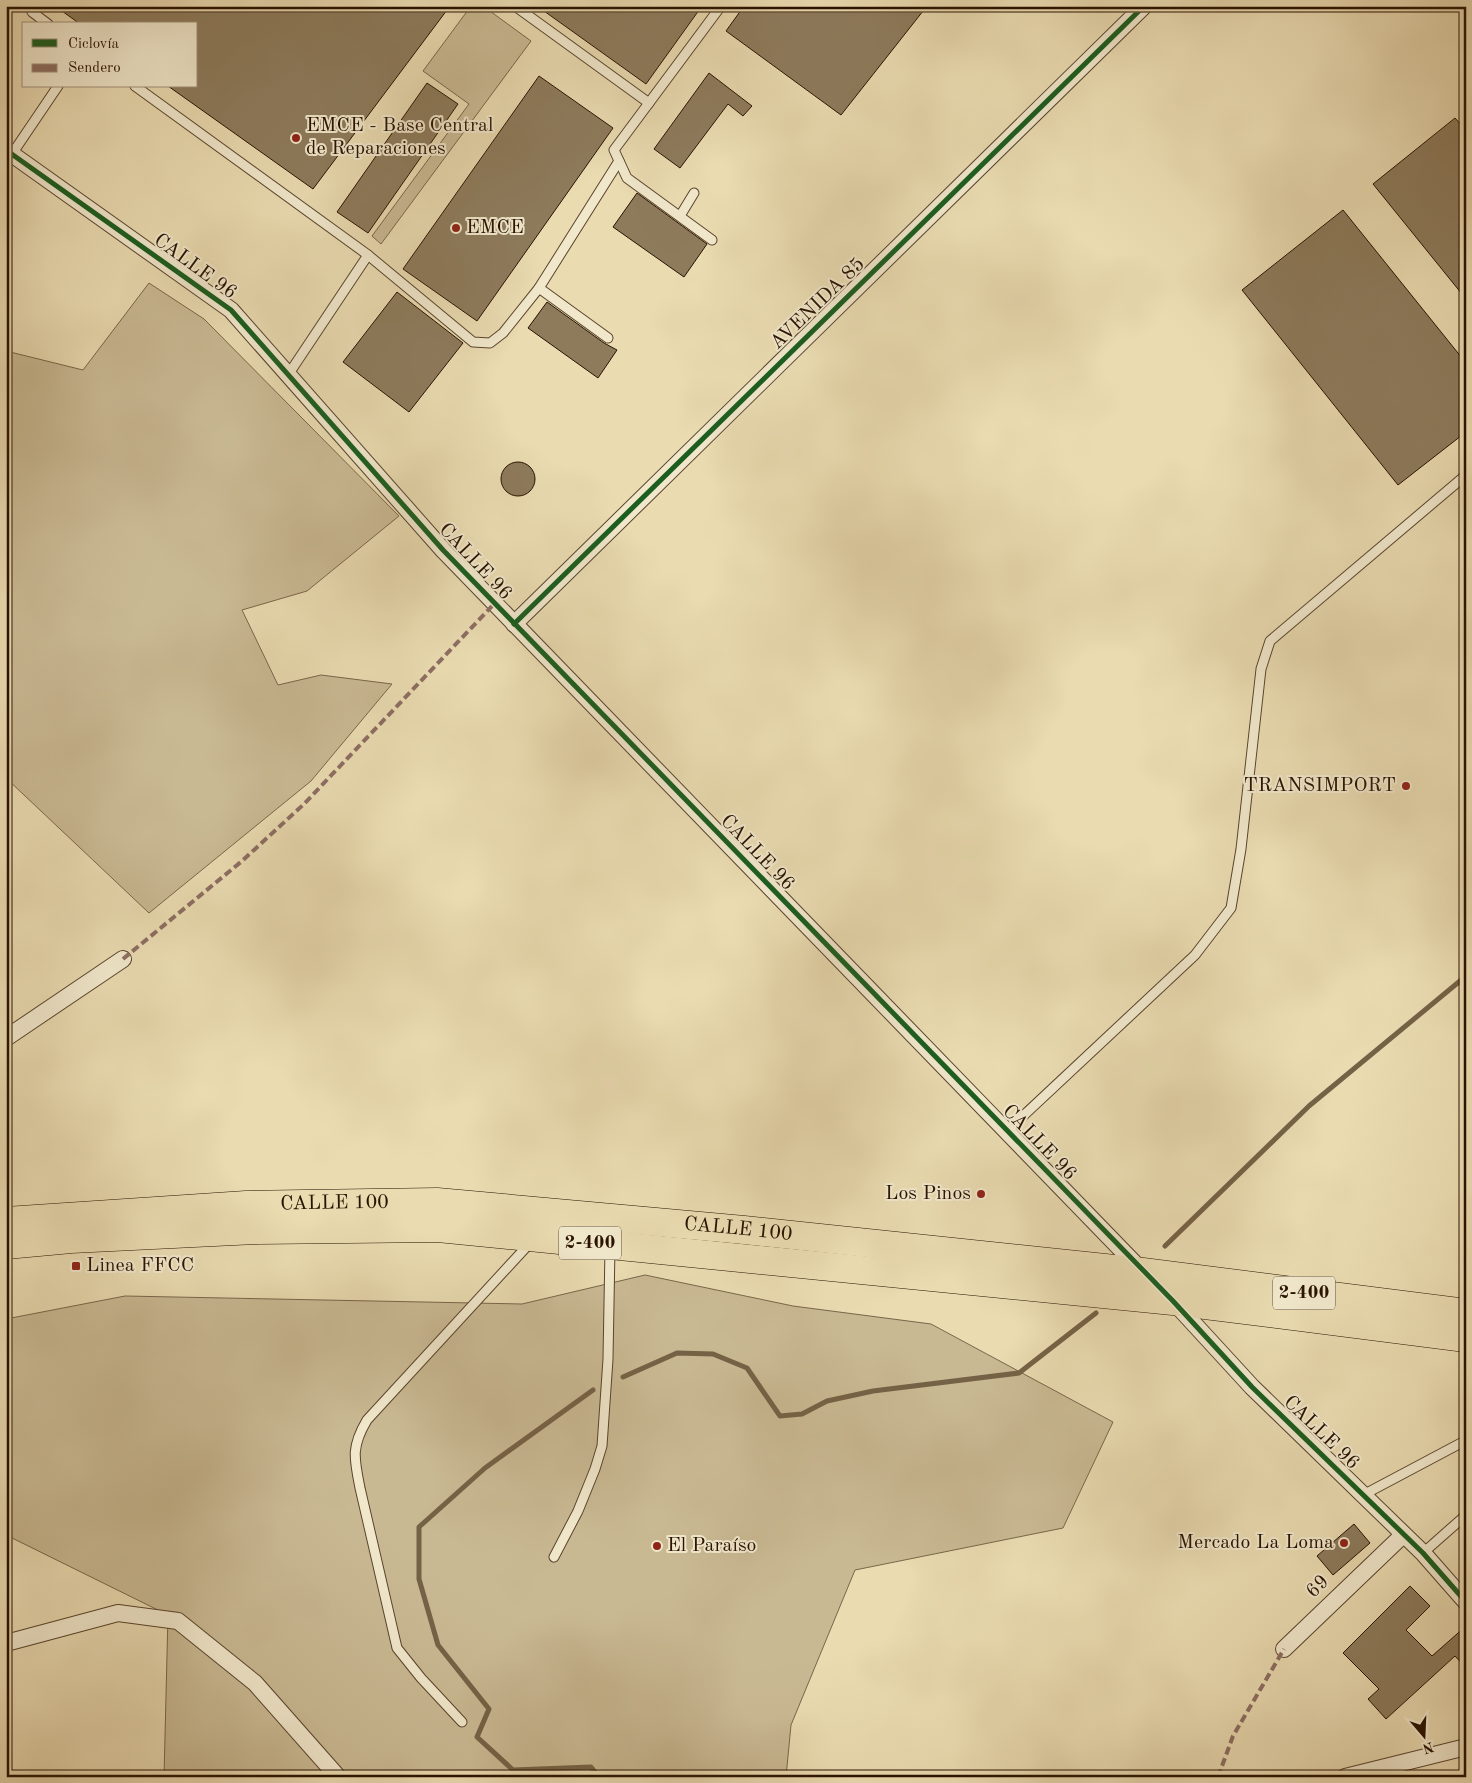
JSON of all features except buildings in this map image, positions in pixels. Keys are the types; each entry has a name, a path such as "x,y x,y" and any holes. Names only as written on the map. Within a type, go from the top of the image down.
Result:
{"highway":[{"name":"CALLE 100","path":"6,1222 246,1205 437,1202 734,1229 1143,1272 1466,1314"},
{"name":"CALLE 100","path":"6,1244 258,1230 438,1228 1173,1301 1466,1338"}],"street":[{"name":"AVENIDA 85","path":"514,624 1135,9"},
{"name":"CALLE 96","path":"9,152 231,310 443,550 1173,1301 1252,1387 1423,1553 1466,1602"},
{"path":"6,1038 123,959"},
{"name":"69","path":"1284,1649 1403,1535"},
{"path":"6,1642 118,1613 178,1621 255,1684 338,1777"},
{"path":"1346,1777 1466,1747"}],"lane":[{"path":"35,6 32,12 45,22"},
{"path":"515,6 649,103"},
{"path":"712,240 627,178 614,150 721,6"},
{"path":"9,152 57,88"},
{"path":"138,88 368,255 473,342 490,343 503,333 539,288 619,161"},
{"path":"680,216 694,194"},
{"path":"288,375 368,255"},
{"path":"539,288 608,338"},
{"path":"1007,1131 1195,955 1231,908 1241,848 1261,669 1270,641 1466,475"},
{"path":"462,1722 421,1678 397,1648 360,1488 354,1447 359,1433 367,1420 536,1237"},
{"path":"554,1557 581,1502 595,1469 602,1446 608,1359 610,1245"},
{"path":"1362,1495 1460,1443"},
{"path":"1423,1553 1466,1514"}],"shaded area":[{"path":"471,6 483,6 531,41 381,244 372,236 469,104 423,71"},
{"path":"149,283 204,319 399,516 307,591 242,610 278,685 321,675 392,684 311,781 149,913 6,778 6,351 83,370"},
{"path":"645,1275 793,1306 931,1324 1113,1422 1063,1528 855,1570 791,1725 786,1777 164,1777 168,1615 6,1535 6,1319 125,1296 522,1304"}],"waterway":[{"path":"1165,1246 1309,1106 1466,976"},
{"path":"623,1377 677,1353 713,1354 747,1368 780,1416 802,1414 827,1401 873,1391 1019,1373 1096,1313"},
{"path":"593,1390 485,1468 419,1527 419,1579 438,1645 489,1709 477,1737 513,1770 591,1767 599,1777"}],"marked path":[{"path":"123,959 242,861 304,804 494,604"},
{"path":"1218,1777 1233,1736 1284,1649"}],"cycle path":[{"path":"514,624 1144,6"},
{"path":"6,150 231,310 443,550 1173,1301 1252,1387 1423,1553 1466,1602"}],"place":[{"name":"EMCE - Base Central de Reparaciones","path":"296,138"},
{"name":"EMCE","path":"456,228"},
{"name":"TRANSIMPORT","path":"1406,786"},
{"name":"Los Pinos","path":"981,1194"},
{"name":"Linea FFCC","path":"76,1266"},
{"name":"Mercado La Loma","path":"1344,1543"},
{"name":"El Paraíso","path":"657,1546"}]}
